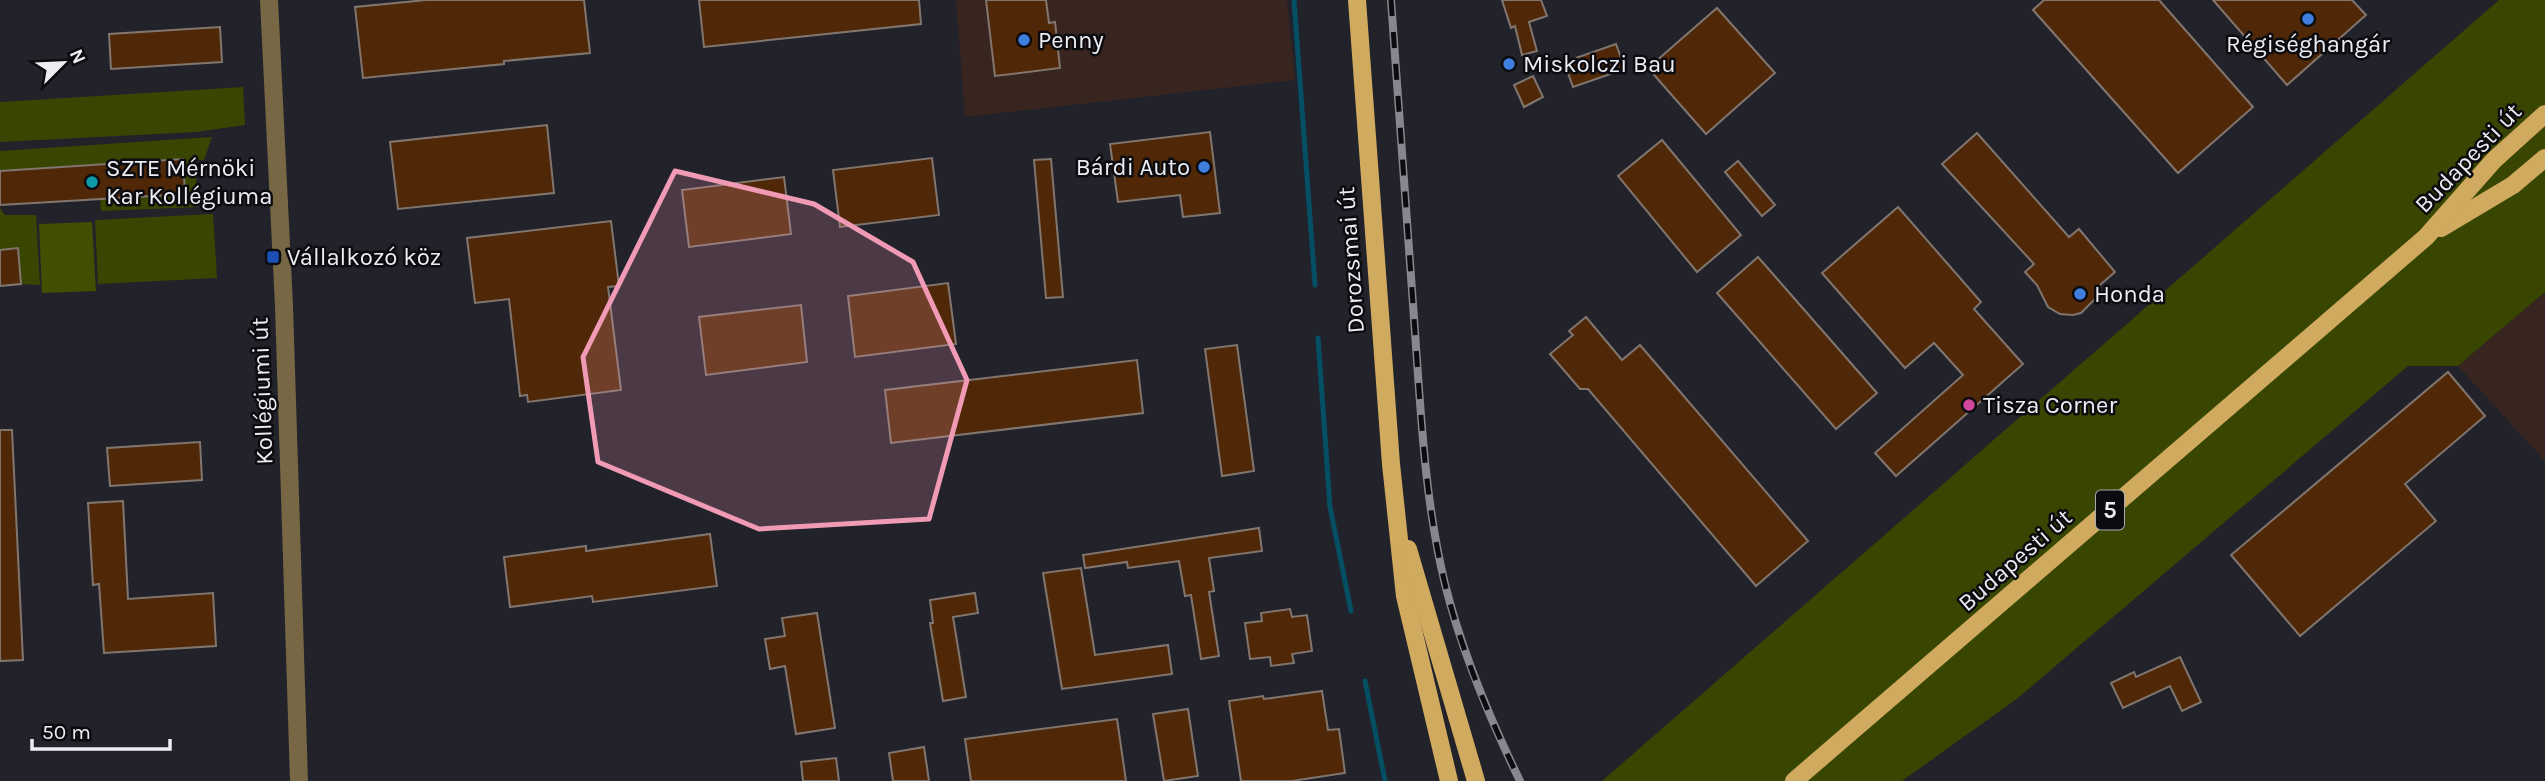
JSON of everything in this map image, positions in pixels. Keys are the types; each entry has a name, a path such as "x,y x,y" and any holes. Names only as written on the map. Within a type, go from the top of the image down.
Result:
{"main road":[{"name":"Dorozsmai út","path":"1357,0 1396,516 1405,596 1449,781"},
{"name":"Budapesti út","path":"1794,781 2426,237 2494,160 2545,114"},
{"name":"Budapesti út","path":"2426,237 2513,185 2545,158"},
{"name":"Dorozsmai út","path":"1396,516 1421,590 1476,781"}],"street":[{"name":"Kollégiumi út","path":"270,0 284,319 299,781"}],"highlighted area":[{"path":"675,171 814,204 913,262 967,380 929,519 759,529 598,462 583,357"}],"shaded area":[{"path":"956,0 1287,0 1295,80 965,117"},
{"path":"2545,292 2545,461 2458,366"}],"green space":[{"path":"2499,0 2545,0 2545,292 2458,366 2408,366 2018,698 1902,781 1602,781"},
{"path":"243,87 245,125 196,132 0,142 0,102"},
{"path":"212,137 204,160 195,160 198,207 101,211 100,199 184,193 183,159 0,171 0,151"},
{"path":"0,208 5,215 36,215 40,285 21,284 18,248 0,250"},
{"path":"213,214 217,278 98,284 95,220"},
{"path":"92,222 96,291 42,293 39,224"}],"building":[{"path":"426,0 584,0 590,53 363,78 355,7"},
{"path":"699,0 919,0 921,24 704,47"},
{"name":"Penny","path":"986,0 1046,0 1049,23 1055,22 1060,68 995,76"},
{"path":"1502,0 1541,0 1547,16 1529,22 1537,51 1522,55 1515,26 1511,28"},
{"path":"2044,0 2159,0 2253,107 2178,173 2033,10"},
{"path":"2213,0 2352,0 2366,15 2287,85"},
{"path":"1717,8 1775,73 1706,134 1648,68"},
{"path":"220,27 222,62 111,69 109,34"},
{"path":"1616,44 1625,69 1573,87 1564,62"},
{"path":"1533,76 1543,97 1524,107 1514,85"},
{"path":"547,125 554,193 398,209 390,142"},
{"path":"1210,132 1220,213 1183,217 1180,195 1118,202 1110,144"},
{"path":"1977,133 2069,237 2079,229 2115,272 2100,285 2097,297 2081,313 2060,314 2048,307 2037,285 2025,272 2034,264 1942,164"},
{"path":"1662,140 1741,235 1697,272 1618,176"},
{"path":"932,158 939,215 840,227 833,170"},
{"name":"SZTE Mérnöki Kar Kollégiuma","path":"183,159 185,194 0,205 0,171"},
{"path":"1051,159 1063,297 1046,298 1034,160"},
{"path":"1738,161 1775,205 1762,216 1725,172"},
{"path":"784,177 791,234 689,247 682,190"},
{"path":"1898,207 1981,302 1974,309 2023,364 1896,476 1875,453 1963,375 1934,343 1905,368 1822,273"},
{"path":"611,221 619,286 608,287 621,390 528,402 527,395 520,396 509,299 475,303 467,238"},
{"path":"18,248 21,284 0,286 0,250"},
{"path":"1758,257 1877,393 1836,429 1717,293"},
{"path":"948,283 956,344 855,357 848,296"},
{"path":"801,305 807,362 706,375 699,317"},
{"path":"1586,317 1622,360 1640,345 1808,541 1756,586 1588,389 1580,389 1550,354 1573,335 1569,331"},
{"path":"1237,345 1254,471 1222,476 1205,349"},
{"path":"1137,360 1143,413 891,443 885,390"},
{"path":"2448,372 2485,416 2405,484 2436,521 2300,636 2231,555"},
{"path":"0,430 12,430 23,660 0,661"},
{"path":"200,442 202,480 110,486 107,448"},
{"path":"123,501 128,599 213,593 216,646 104,653 99,584 93,585 88,503"},
{"path":"1259,528 1262,551 1209,558 1214,591 1209,592 1219,656 1201,659 1191,595 1185,596 1179,561 1128,568 1127,562 1085,568 1083,555"},
{"path":"710,534 717,586 593,602 592,596 510,607 504,557 586,546 586,551"},
{"path":"1081,568 1095,655 1168,645 1172,674 1062,689 1043,573"},
{"path":"975,593 978,613 953,617 966,697 943,701 930,623 933,623 930,600"},
{"path":"1290,609 1292,617 1307,615 1312,651 1292,654 1294,663 1271,666 1270,657 1250,659 1245,623 1262,621 1261,613"},
{"path":"817,613 835,728 796,734 785,666 770,669 765,639 785,636 782,618"},
{"path":"2180,657 2201,702 2182,711 2170,686 2123,708 2111,683 2134,672 2136,677"},
{"path":"1322,691 1328,730 1339,729 1345,773 1292,781 1241,781 1229,701"},
{"path":"1188,709 1198,776 1164,781 1153,714"},
{"path":"1117,719 1126,781 971,781 965,739"},
{"path":"924,747 929,781 893,781 889,753"},
{"path":"836,758 839,781 803,781 801,762"}],"waterway":[{"path":"1294,0 1315,285"},
{"path":"1318,338 1330,507 1351,611"},
{"path":"1365,681 1385,781"}],"railway":[{"path":"1391,0 1422,427 1438,553 1468,660 1520,781"}],"place":[{"name":"Régiséghangár","path":"2308,19"},
{"name":"Penny","path":"1024,40"},
{"name":"Miskolczi Bau","path":"1509,64"},
{"name":"Bárdi Auto","path":"1204,167"},
{"name":"SZTE Mérnöki Kar Kollégiuma","path":"92,182"},
{"name":"Vállalkozó köz","path":"273,257"},
{"name":"Honda","path":"2080,294"},
{"name":"Tisza Corner","path":"1969,405"}]}
